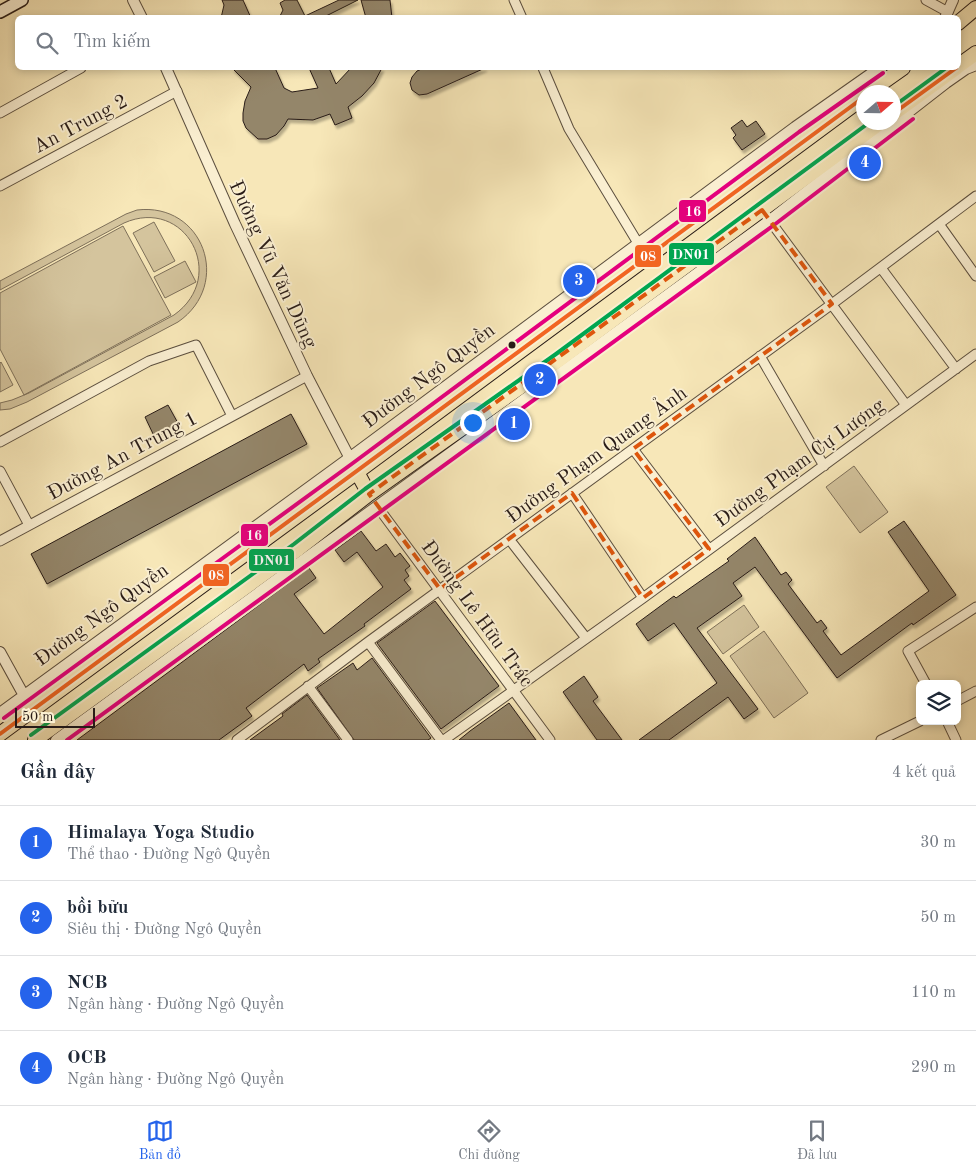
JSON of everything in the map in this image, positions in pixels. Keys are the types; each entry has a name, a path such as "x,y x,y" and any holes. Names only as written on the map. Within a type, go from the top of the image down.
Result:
{"highway":[{"path":"961,20 976,8"},
{"path":"961,64 976,53"},
{"path":"879,85 899,70"},
{"path":"901,108 953,70"},
{"name":"Đường Ngô Quyền","path":"0,734 856,103"},
{"path":"46,738 369,494 766,215 871,130"},
{"path":"357,472 369,494"}],"main road":[{"path":"0,12 22,0"}],"street":[{"path":"133,0 140,15"},
{"path":"514,0 521,15"},
{"path":"926,0 946,15 953,0"},
{"path":"46,738 377,506 766,215 909,114 946,83 966,69 976,65"},
{"path":"0,113 77,70"},
{"name":"Đường Vũ Văn Dũng","path":"167,70 235,224 307,376 357,472"},
{"path":"544,70 568,129 647,258"},
{"name":"Đường Ngô Quyền","path":"0,713 349,458 795,127 876,70"},
{"name":"An Trung 2","path":"1,183 177,91"},
{"name":"Đường Phạm Quang Ảnh","path":"236,740 249,736 308,686 832,304 976,196"},
{"path":"766,215 906,406"},
{"path":"939,224 976,276"},
{"path":"881,268 956,369"},
{"path":"0,442 150,361 196,345 232,416"},
{"name":"Đường Phạm Cự Lượng","path":"368,642 443,740 643,598 976,354"},
{"path":"760,356 824,466"},
{"name":"Đường An Trung 1","path":"0,541 307,376"},
{"path":"633,448 709,549"},
{"path":"0,471 28,526"},
{"path":"572,493 643,598"},
{"path":"369,494 377,506"},
{"name":"Đường Lê Hữu Trác","path":"377,506 550,740"},
{"path":"509,539 586,638"},
{"path":"924,680 908,651 976,607"},
{"path":"1,655 32,710"},
{"path":"308,686 348,740"},
{"path":"961,699 976,691"},
{"path":"881,740 916,723"},
{"path":"949,725 956,740"}],"highlighted area":[{"path":"762,210 832,304 633,449 709,549 643,598 572,493 440,589 369,494"}],"shaded area":[{"path":"137,210 160,211 179,219 193,232 203,249 207,268 204,287 195,306 178,322 27,402 10,409 0,410 0,403 29,393 174,315 190,299 198,280 198,262 192,244 181,230 165,220 146,218 124,223 0,290 0,281 126,214"},
{"path":"154,222 175,261 154,272 133,233"},
{"path":"123,226 171,315 24,395 0,349 0,293"},
{"path":"185,261 196,282 165,298 154,277"},
{"path":"0,363 13,385 0,392"},
{"path":"854,466 888,512 860,533 826,487"},
{"path":"744,605 759,627 723,654 707,632"},
{"path":"764,631 808,693 774,718 730,656"}],"building":[{"path":"222,0 243,0 250,15 222,15 224,5"},
{"path":"285,0 297,0 304,15 280,15 283,10 280,3"},
{"path":"339,0 358,0 328,15 307,15"},
{"path":"361,0 390,0 392,15 365,15"},
{"path":"234,70 276,70 284,88 292,92 318,88 310,70 330,70 336,84 349,70 381,70 374,83 348,107 352,118 335,125 330,114 313,120 288,119 276,135 267,139 258,139 246,128 243,121 245,101 251,87"},
{"path":"481,70 427,94 419,95 412,90 410,83 417,71"},
{"path":"742,120 747,127 756,121 765,134 742,150 733,138 736,135 731,128"},
{"path":"168,405 179,425 155,438 145,417"},
{"path":"291,414 307,444 47,584 31,554"},
{"path":"904,521 956,595 913,625 912,623 837,678 755,567 733,583 742,596 697,628 758,709 744,719 728,697 669,740 639,740 717,683 674,623 648,641 636,624 674,596 676,598 729,561 727,559 755,537 781,575 786,572 792,580 788,584 817,623 821,620 827,628 823,631 841,655 929,591 888,532"},
{"path":"361,531 376,551 386,544 395,557 400,553 410,566 405,570 409,576 404,580 411,589 364,624 365,626 318,659 320,662 308,671 304,664 246,708 252,716 219,740 77,740 309,568 316,578 294,594 324,634 383,587 357,552 344,562 335,550"},
{"path":"435,601 499,686 441,729 377,643"},
{"path":"372,658 431,738 428,740 354,740 317,688 353,663 357,670"},
{"path":"584,676 598,697 593,701 622,740 597,740 563,692"},
{"path":"307,695 340,740 250,740 283,716 282,714"},
{"path":"509,703 536,740 459,740 470,731"}],"transit line":[{"name":"DN01","path":"901,101 943,70"},
{"name":"08","path":"901,108 953,70"},
{"name":"16","path":"4,718 353,463 799,132 883,73"},
{"name":"08","path":"0,734 856,103"},
{"name":"16","path":"67,740 774,225 913,119"},
{"name":"DN01","path":"31,735 294,544 365,489 556,354 859,130"}],"place":[{"name":"OCB","path":"865,163"},
{"name":"NCB","path":"579,281"},
{"name":"bồi bửu","path":"540,380"},
{"name":"Himalaya Yoga Studio","path":"514,424"}]}
